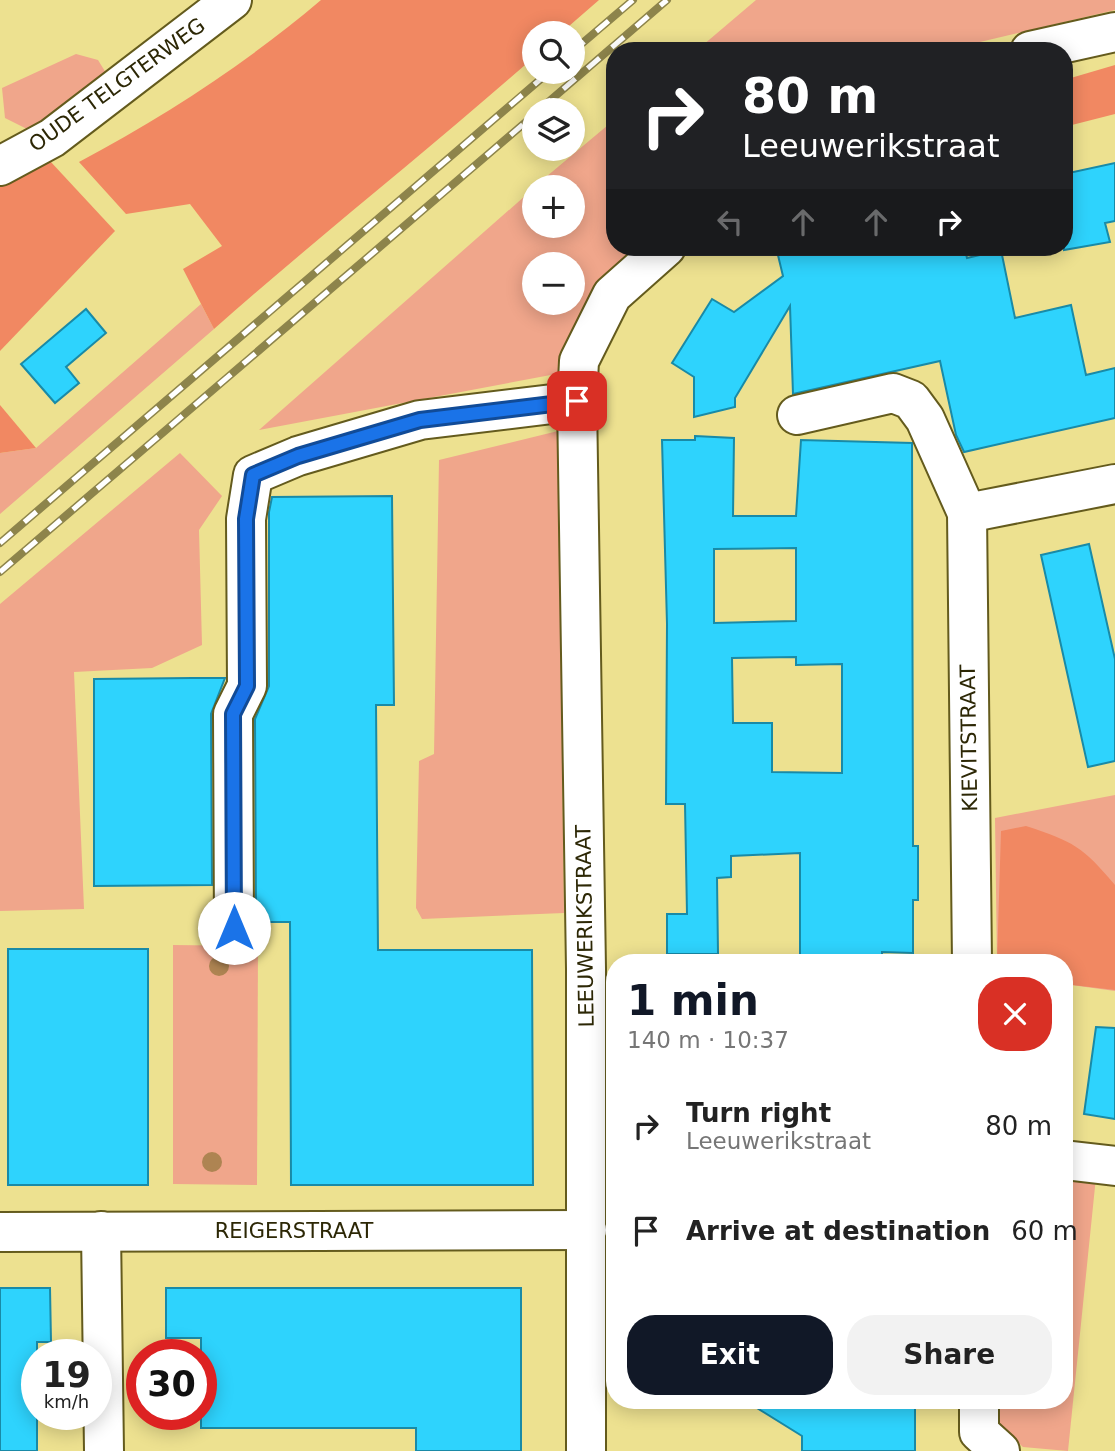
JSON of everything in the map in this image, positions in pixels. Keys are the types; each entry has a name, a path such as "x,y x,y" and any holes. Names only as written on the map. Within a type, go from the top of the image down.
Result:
{"street":[{"name":"OUDE TELGTERWEG","path":"0,166 52,138 232,0"},
{"path":"1070,42 1115,32"},
{"name":"LEEUWERIKSTRAAT","path":"586,1451 587,1230 577,401 579,361 612,295 656,256"},
{"name":"KIEVITSTRAAT","path":"797,415 893,393 911,400 925,419 967,513 972,954"},
{"path":"234,928 233,714 247,686 246,519 253,475 298,456 420,420 577,401"},
{"path":"967,513 1115,484"},
{"path":"1073,1161 1115,1166"},
{"name":"REIGERSTRAAT","path":"0,1232 587,1230"},
{"path":"101,1231 104,1451"},
{"path":"979,1409 979,1432 1000,1451"}],"shaded area":[{"path":"321,0 599,0 575,21 522,21 522,67 214,329 183,269 222,246 190,204 126,214 79,162 205,87"},
{"path":"756,0 1115,0 1115,10 980,42 707,42"},
{"path":"76,54 98,60 106,73 59,118 27,129 5,118 2,88"},
{"path":"1115,65 1115,114 1073,125 1073,77"},
{"path":"606,127 606,256 643,256 577,336 556,374 259,430 522,199 522,238 585,238 585,175 548,175 565,161 585,161 585,144"},
{"path":"50,161 115,231 0,351 0,187"},
{"path":"201,304 214,329 0,514 0,453 36,448"},
{"path":"0,405 36,448 0,453"},
{"path":"558,431 564,913 422,919 416,908 419,761 434,754 439,460"},
{"path":"180,453 222,496 199,530 202,645 152,668 74,672 84,909 0,911 0,604"},
{"path":"1115,795 1115,991 1073,985 1073,954 997,954 995,818"},
{"path":"1026,826 1067,841 1085,853 1115,885 1115,990 1073,985 1073,954 997,954 1001,831"},
{"path":"173,945 258,946 257,1185 173,1184"},
{"path":"1073,1174 1096,1177 1073,1402"},
{"path":"997,1409 1072,1409 1068,1451 1023,1447 998,1424"}],"building":[{"path":"1115,163 1115,221 1105,223 1110,242 1073,248 1073,172"},
{"path":"778,256 1002,256 1015,318 1071,305 1086,375 1115,368 1115,418 964,452 956,435 940,361 793,394 790,306 735,398 735,407 694,417 694,377 672,363 712,299 734,312 783,276"},
{"path":"86,309 106,333 66,367 79,383 55,403 21,364"},
{"path":"695,436 734,438 733,516 796,516 801,440 912,443 913,846 918,846 918,900 913,900 913,953 800,954 800,853 731,856 731,877 717,878 718,954 667,954 667,914 687,914 685,804 666,804 667,624 662,440 695,440","holes":["796,548 796,621 714,623 714,549","796,657 796,665 842,664 842,773 772,772 772,723 733,723 732,658"]},
{"path":"392,496 394,705 376,705 378,950 532,950 533,1185 291,1185 290,922 256,922 255,719 269,686 269,512 272,497"},
{"path":"1089,544 1115,659 1115,761 1088,767 1041,555"},
{"path":"225,678 211,714 212,885 94,886 94,679"},
{"path":"8,949 148,949 148,1185 8,1185"},
{"path":"1096,1027 1115,1028 1115,1119 1084,1114"},
{"path":"0,1288 50,1288 51,1339 21,1339 21,1430 37,1430 37,1451 0,1451"},
{"path":"166,1288 521,1288 521,1451 416,1451 416,1428 217,1428 217,1339 166,1338"},
{"path":"758,1409 915,1409 915,1451 802,1451 802,1436"}],"railway":[{"path":"585,41 633,0"},
{"path":"618,42 667,0"},
{"path":"553,98 606,52"},
{"path":"0,543 535,84"},
{"path":"0,572 522,125"}],"route":[{"path":"234,928 233,714 247,686 246,519 253,475 298,456 420,420 468,412 577,401"}]}
